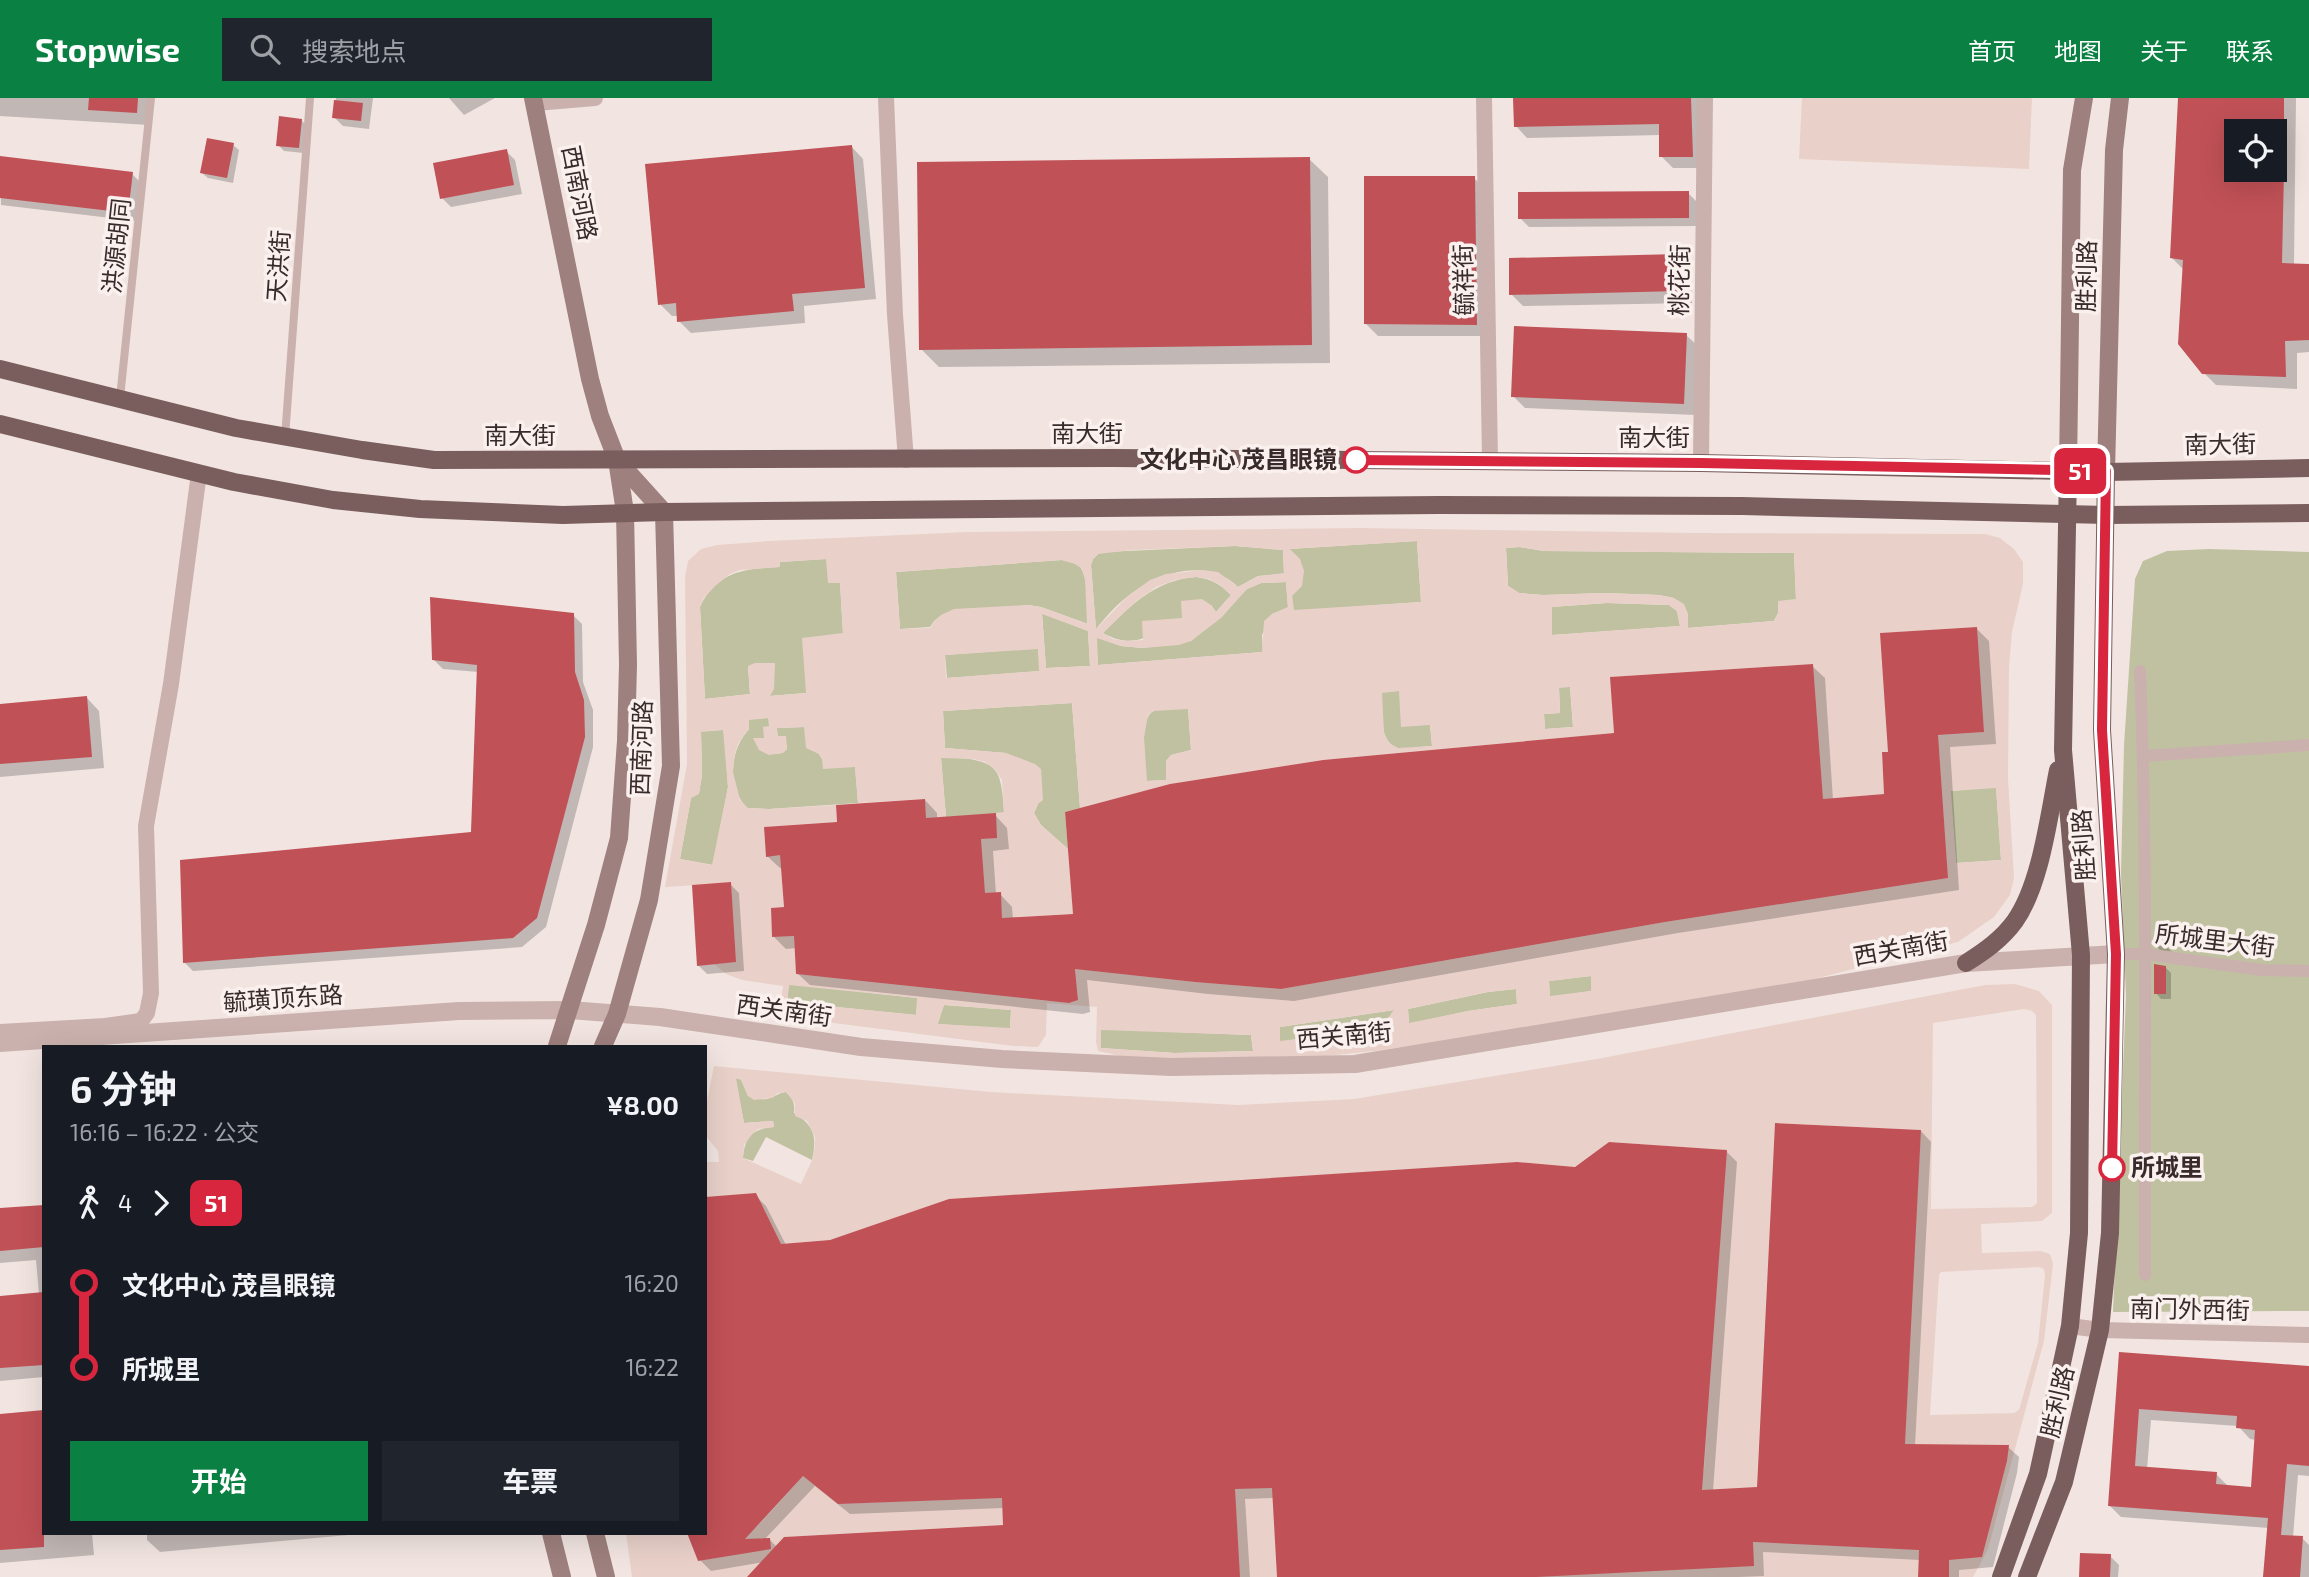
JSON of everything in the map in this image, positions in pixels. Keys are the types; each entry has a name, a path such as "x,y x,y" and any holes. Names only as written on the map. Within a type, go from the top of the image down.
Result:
{"main road":[{"name":"胜利路","path":"2001,1577 2038,1474 2070,1326 2079,1233 2081,955 2063,750 2072,170 2084,98"},
{"name":"胜利路","path":"2027,1577 2064,1482 2100,1330 2110,1233 2116,954 2102,730 2114,150 2120,98"},
{"name":"西南河路","path":"535,100 590,379 600,416 617,460 625,512 628,666 619,838 596,925 558,1045"},
{"name":"南大街","path":"0,369 236,428 434,460 1113,458 1701,463 2068,471 2309,468"},
{"path":"0,424 234,482 333,500 420,509 563,515 625,512 1439,505 1742,506 2107,516 2309,513"},
{"name":"西南河路","path":"603,1045 617,1014 649,900 671,766 664,512 617,460"},
{"path":"1966,963 1987,950 2003,935 2016,919 2028,894 2047,828 2063,750"},
{"path":"552,1535 562,1577"},
{"path":"596,1535 606,1577"}],"street":[{"path":"535,100 595,98"},
{"path":"886,98 895,315 905,460"},
{"name":"毓祥街","path":"1484,98 1490,461"},
{"name":"桃花街","path":"1701,463 1705,98"},
{"path":"0,1032 129,1023 141,1021 147,1013 151,992 146,826 171,684 199,473"},
{"path":"2140,671 2145,954 2145,1275"},
{"path":"2143,756 2309,745"},
{"name":"西关南街","path":"570,1010 660,1017 861,1047 1002,1059 1171,1067 1355,1064 1966,963 2116,954"},
{"name":"所城里大街","path":"2116,954 2145,954 2244,968 2309,971"},
{"name":"毓璜顶东路","path":"0,1043 458,1011 570,1010"},
{"name":"南门外西街","path":"2070,1326 2100,1330 2309,1335"}],"lane":[{"name":"洪源胡同","path":"120,398 151,98"},
{"name":"天洪街","path":"285,437 310,98"}],"green space":[{"path":"1417,541 1421,602 1293,611 1289,549"},
{"path":"1235,546 1283,550 1284,574 1258,576 1238,587 1212,572 1182,571 1168,575 1139,588 1127,597 1096,629 1091,565 1098,554"},
{"path":"1506,548 1544,551 1794,553 1796,600 1778,613 1774,621 1687,628 1688,614 1674,598 1605,593 1519,593 1508,586"},
{"path":"2209,549 2309,552 2309,1311 2113,1312 2126,996 2121,874 2124,745 2135,579 2143,561 2167,551"},
{"path":"826,559 840,582 843,634 806,693 769,696 748,666 750,694 705,699 700,607 707,595 723,579 733,574 780,567 780,562"},
{"path":"1062,560 1076,564 1082,571 1086,585 1088,624 1028,605 943,614 930,627 900,629 896,572"},
{"path":"1196,577 1215,583 1231,595 1216,612 1211,605 1152,635 1134,640 1125,641 1103,633 1134,604 1156,589 1181,579"},
{"path":"1286,582 1288,608 1272,614 1262,635 1263,652 1098,665 1096,637 1121,646 1143,648 1191,641 1247,589 1261,583"},
{"path":"1607,603 1669,605 1677,611 1680,626 1552,635 1551,607"},
{"path":"1042,613 1088,631 1090,666 1046,668"},
{"path":"1038,648 1040,671 947,678 945,655"},
{"path":"1559,687 1570,687 1573,727 1545,729 1544,714 1560,713"},
{"path":"1399,691 1430,725 1432,746 1398,748 1387,739 1382,724 1382,692"},
{"path":"1072,703 1080,808 1065,812 1068,849 1041,825 1034,813 1038,804 1006,753 945,748 943,711"},
{"path":"1188,708 1191,750 1171,755 1166,761 1167,780 1146,781 1144,732 1149,715 1162,709"},
{"path":"769,718 775,754 787,749 785,736 778,737 776,728 805,727 811,749 822,759 855,766 858,803 747,808 740,799 733,779 734,757 749,729 749,719"},
{"path":"724,730 728,787 713,865 680,859 691,798 699,793 702,775 701,731"},
{"path":"941,758 978,761 994,769 1001,785 1004,813 946,817"},
{"path":"1996,787 2001,860 1956,863 1950,791"},
{"path":"1591,976 1591,991 1550,997 1549,981"},
{"path":"789,984 918,998 916,1015 787,1002"},
{"path":"1516,989 1517,1004 1409,1024 1408,1009 1488,992"},
{"path":"944,1005 1011,1010 1010,1029 937,1024"},
{"path":"1394,1010 1387,1020 1369,1030 1280,1042 1280,1027"},
{"path":"1101,1029 1251,1035 1253,1051 1175,1053 1100,1048"},
{"path":"735,1078 741,1079 748,1096 765,1099 786,1092 794,1104 794,1113 813,1133 812,1160 766,1137 753,1161 743,1158 751,1135 774,1127 773,1121 744,1123"}],"shaded area":[{"path":"1802,98 2032,98 2029,169 1799,159"},
{"path":"1359,528 1985,534 2000,538 2014,549 2023,562 2023,584 2012,632 2009,667 2008,778 2014,878 2010,895 1994,917 1958,942 1791,985 1477,1036 1315,1057 1203,1061 1120,1056 1098,1051 1097,1007 1047,1003 1046,1035 1038,1047 779,1016 783,986 742,980 726,974 714,964 736,962 731,883 665,887 687,764 685,577 688,561 701,549 717,545 967,532","holes":["1417,541 1421,602 1294,610 1292,596 1302,586 1304,571 1300,559 1290,549","1235,546 1283,550 1284,573 1259,576 1238,587 1218,572 1203,570 1166,574 1150,580 1128,596 1096,629 1091,565 1098,554 1132,550","1506,548 1544,551 1794,553 1796,599 1778,601 1778,613 1774,621 1688,628 1688,614 1684,604 1674,598 1605,593 1519,593 1508,586","826,559 828,583 840,583 843,633 802,638 806,693 770,696 774,689 775,663 755,663 748,666 750,694 705,699 700,607 715,586 740,570 780,567 780,562","1062,560 1081,568 1085,577 1087,624 1028,605 954,609 934,621 930,628 900,629 896,572","1196,577 1209,579 1231,595 1216,612 1202,599 1181,601 1182,618 1142,621 1143,640 1113,639 1103,633 1135,602 1156,587 1175,580","1286,582 1288,607 1264,621 1262,652 1098,665 1097,638 1121,646 1143,648 1179,645 1191,641 1221,618 1247,589 1261,583","1607,603 1669,605 1677,611 1680,626 1552,635 1552,607","1042,614 1088,631 1090,666 1046,668","1977,627 1984,732 1888,739 1881,633","1038,649 1039,671 946,678 945,655","1813,664 1823,799 1884,794 1882,753 1939,749 1948,878 1665,922 1281,989 1078,969 1068,849 1041,825 1034,813 1043,800 1041,769 1006,753 945,748 943,711 1072,703 1080,808 1170,784 1323,760 1614,733 1611,677","1570,687 1573,727 1545,729 1544,714 1560,713 1559,688","1399,691 1401,727 1430,725 1432,746 1398,748 1389,743 1384,733 1382,693","1188,709 1191,750 1171,755 1166,761 1166,780 1147,781 1144,737 1148,715 1153,711","768,718 769,726 763,727 764,738 753,738 759,750 769,755 783,753 787,749 786,736 778,736 777,728 804,727 806,748 819,754 823,769 855,767 858,803 925,799 926,818 946,817 941,758 974,759 994,768 1002,780 1004,812 996,813 981,839 985,893 1001,893 1002,918 1070,914 1078,997 1076,1001 1069,1003 796,974 794,936 772,937 771,908 784,907 780,855 766,856 764,827 837,822 836,805 748,808 740,800 733,772 735,753 749,729 749,720","723,730 728,787 712,865 680,859 691,798 699,794 702,775 701,732","1996,788 2001,860 1956,863 1951,791","1591,976 1591,991 1550,996 1549,981","789,985 917,998 916,1015 787,1002","1516,989 1517,1004 1409,1023 1408,1009 1488,992","944,1005 1011,1010 1010,1028 938,1024","1394,1010 1387,1020 1369,1030 1280,1041 1280,1027","1101,1030 1251,1035 1253,1051 1175,1053 1101,1048"]},
{"path":"2015,984 2039,991 2052,1005 2052,1213 2042,1221 1981,1224 1982,1253 2040,1251 2050,1254 2053,1264 2044,1341 1988,1549 1973,1577 1949,1577 1949,1560 1982,1556 2007,1461 2008,1445 1922,1445 1918,1577 1536,1577 1274,1514 1277,1577 1239,1577 1236,1512 784,1537 748,1577 632,1577 626,1535 688,1535 698,1561 728,1556 803,1476 838,1504 1704,1471 1726,1150 1609,1142 1575,1167 1517,1162 965,1199 830,1240 781,1244 756,1194 707,1197 707,1162 719,1162 718,1151 707,1137 707,1101 714,1066 991,1092 1238,1105 1354,1099 1597,1059 1985,985","holes":["2024,1009 2036,1015 2037,1203 2032,1207 1931,1209 1933,1023","736,1078 741,1080 748,1096 754,1100 772,1098 778,1093 786,1092 795,1103 795,1116 807,1121 815,1137 815,1146 801,1184 743,1158 744,1145 753,1133 758,1129 774,1127 773,1121 744,1123","1775,1123 1921,1130 1900,1549 1754,1542","2039,1267 2044,1269 2045,1275 2038,1343 2019,1410 2014,1413 1930,1415 1941,1272"]}],"building":[{"path":"89,98 138,98 137,113 88,110"},
{"path":"1513,98 1691,98 1693,157 1659,157 1659,124 1514,127"},
{"path":"2178,98 2284,98 2284,119 2224,119 2224,182 2284,182 2282,263 2309,264 2309,340 2285,341 2286,377 2202,374 2178,344 2183,260 2170,258"},
{"path":"334,100 363,103 361,121 332,118"},
{"path":"279,116 302,119 299,148 276,146"},
{"path":"207,138 234,143 227,178 200,173"},
{"path":"852,145 865,288 792,294 794,311 677,322 676,303 658,305 645,164"},
{"path":"507,149 514,185 440,199 433,163"},
{"path":"0,156 133,172 128,213 0,198"},
{"path":"1310,157 1312,345 919,350 917,162"},
{"path":"1364,176 1475,176 1477,325 1364,324"},
{"path":"1689,191 1689,218 1518,219 1518,192"},
{"path":"1680,254 1681,291 1509,295 1509,258"},
{"path":"1514,326 1687,333 1684,404 1511,397"},
{"path":"430,597 574,613 575,672 584,700 585,737 537,918 513,938 183,963 180,860 471,832 477,665 432,660"},
{"path":"1977,627 1984,732 1938,735 1948,878 1665,922 1281,989 1075,969 1078,1000 1069,1003 796,974 794,936 772,937 771,908 784,907 780,855 766,857 764,827 837,822 836,805 925,799 926,818 996,813 997,838 981,839 985,893 1001,892 1002,918 1073,914 1065,812 1170,784 1323,760 1614,733 1610,677 1813,664 1823,799 1884,794 1882,752 1888,752 1880,633"},
{"path":"87,696 92,757 0,764 0,704"},
{"path":"731,882 736,962 697,966 692,885"},
{"path":"2154,964 2166,966 2166,994 2154,994"},
{"path":"1775,1123 1921,1130 1905,1444 2009,1445 1982,1557 1949,1560 1949,1577 1918,1577 1919,1550 1753,1542 1754,1566 1536,1577 1277,1577 1272,1488 1235,1489 1240,1577 747,1577 784,1537 1003,1525 1002,1498 838,1504 803,1476 745,1539 770,1538 771,1549 698,1561 688,1535 707,1535 707,1197 756,1193 781,1244 830,1240 949,1199 1517,1162 1575,1167 1609,1142 1727,1150 1702,1490 1757,1487"},
{"path":"42,1205 42,1247 0,1251 0,1208"},
{"path":"42,1292 42,1365 0,1368 0,1296"},
{"path":"2119,1352 2309,1366 2309,1466 2287,1464 2281,1535 2303,1536 2300,1577 2263,1577 2268,1518 2108,1506","holes":["2139,1409 2237,1416 2236,1428 2255,1430 2251,1487 2216,1484 2217,1472 2135,1466"]},
{"path":"42,1410 44,1547 0,1550 0,1414"},
{"path":"2080,1553 2111,1554 2110,1577 2079,1577"}],"bus line":[{"name":"51","path":"1356,460 2106,471 2102,730 2116,954 2112,1168"}],"place":[{"name":"文化中心 茂昌眼镜","path":"1356,460"},
{"name":"所城里","path":"2112,1168"}]}
